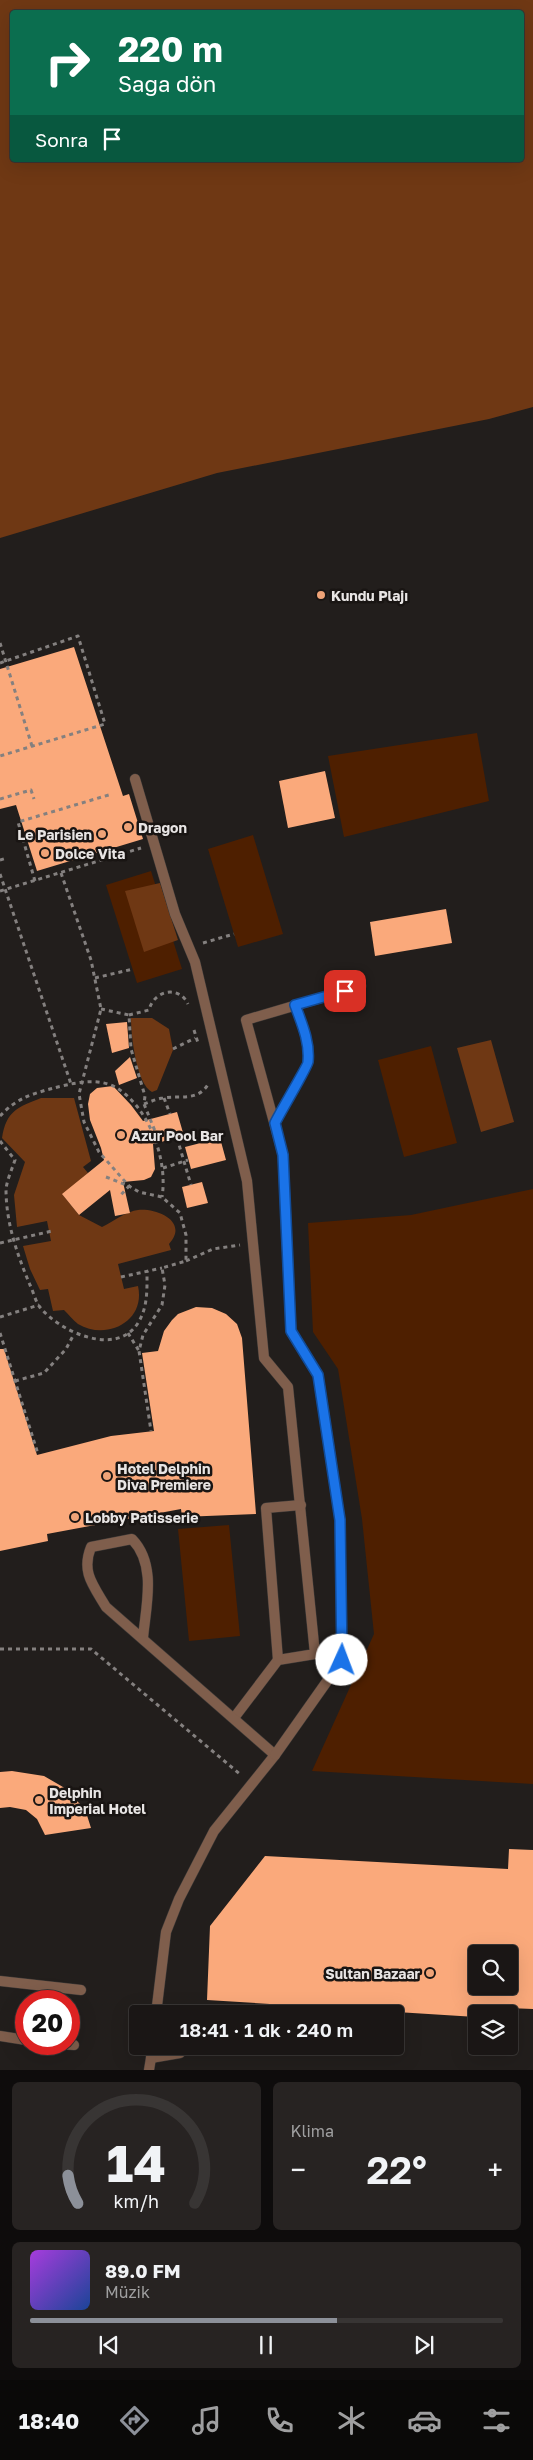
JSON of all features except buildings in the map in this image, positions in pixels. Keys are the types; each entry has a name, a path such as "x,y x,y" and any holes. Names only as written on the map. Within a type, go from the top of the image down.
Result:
{"lane":[{"path":"135,780 175,914 195,962 247,1181 264,1358 288,1387 315,1654 278,1660"},
{"path":"157,2005 166,1932 179,1899 214,1831 275,1755 342,1660 340,1520 318,1375 291,1331 283,1155 246,1020 361,986"},
{"path":"275,1123 289,1094 309,1064 306,1035 295,1005"},
{"path":"234,1718 278,1660 266,1508 301,1505"},
{"path":"143,1638 147,1566 142,1549 132,1539 92,1547 86,1561 88,1576 106,1607 275,1755"},
{"path":"0,1981 81,1990"},
{"path":"0,2036 15,2038"},
{"path":"149,2070 151,2055"},
{"path":"151,2058 168,2055"}],"path":[{"path":"0,663 78,636 104,724 0,756"},
{"path":"0,642 32,746"},
{"path":"0,799 31,790 34,799"},
{"path":"35,881 18,822 112,794"},
{"path":"0,891 154,845"},
{"path":"92,854 94,863"},
{"path":"0,860 7,858"},
{"path":"61,873 91,960 101,1009 79,1094 84,1122 99,1152 129,1186"},
{"path":"0,874 71,1084"},
{"path":"189,947 234,934"},
{"path":"95,978 133,970"},
{"path":"101,1009 129,1014 149,1010 150,1004 160,995 173,991 186,999 190,1007"},
{"path":"129,1014 131,1049 145,1096 144,1104 157,1136 154,1137"},
{"path":"192,1023 199,1046"},
{"path":"173,1049 195,1038"},
{"path":"144,1104 164,1098 184,1098 200,1093 209,1084 211,1077"},
{"path":"0,1116 12,1103 34,1094 71,1084 83,1082 101,1083 117,1088 133,1104 154,1137 163,1168 162,1197"},
{"path":"164,1098 170,1114"},
{"path":"177,1138 186,1160 191,1184"},
{"path":"0,1141 15,1160 6,1187 13,1239 39,1305 57,1324 74,1334 111,1339 128,1333 137,1325 143,1313 146,1302 147,1271"},
{"path":"163,1168 186,1160"},
{"path":"106,1177 139,1192 162,1197 180,1214 186,1235 186,1261"},
{"path":"119,1198 129,1186"},
{"path":"0,1244 13,1239 52,1231"},
{"path":"121,1277 186,1261 213,1249 253,1242"},
{"path":"139,1352 143,1335 162,1305 165,1285 162,1268"},
{"path":"0,1317 39,1305"},
{"path":"0,1333 38,1454"},
{"path":"128,1333 139,1352 151,1431"},
{"path":"15,1381 44,1373 66,1350 74,1334"},
{"path":"0,1649 91,1649 251,1784"}],"shaded area":[{"path":"0,0 533,0 533,407 489,419 217,473 0,538"},
{"path":"477,733 489,801 344,837 328,756"},
{"path":"253,835 283,934 238,947 208,849"},
{"path":"151,871 182,969 137,983 106,885"},
{"path":"160,883 178,940 144,952 125,891"},
{"path":"131,1018 152,1018 169,1029 173,1050 157,1090 152,1092 147,1087 138,1070 133,1047"},
{"path":"491,1040 514,1122 481,1132 457,1048"},
{"path":"431,1046 457,1143 404,1157 378,1060"},
{"path":"41,1098 74,1098 91,1161 83,1167 88,1173 63,1195 79,1215 102,1227 129,1212 138,1210 154,1211 168,1218 173,1223 175,1229 174,1236 169,1244 171,1250 118,1264 124,1289 138,1286 139,1299 136,1310 130,1318 121,1325 111,1329 89,1329 78,1324 64,1310 53,1311 48,1289 40,1290 30,1269 23,1246 51,1241 47,1221 17,1227 14,1195 25,1162 2,1138 7,1122 14,1111"},
{"path":"533,1189 533,1784 312,1771 374,1634 362,1519 338,1369 313,1332 308,1223 411,1215"},
{"path":"229,1525 240,1636 189,1641 178,1529"}],"place":[{"name":"Kundu Plajı","path":"321,595"},
{"name":"Dragon","path":"128,827"},
{"name":"Le Parisien","path":"102,834"},
{"name":"Dolce Vita","path":"45,853"},
{"name":"Azur Pool Bar","path":"121,1135"},
{"name":"Hotel Delphin Diva Premiere","path":"107,1476"},
{"name":"Lobby Patisserie","path":"75,1517"},
{"name":"Delphin Imperial Hotel","path":"39,1800"},
{"name":"Sultan Bazaar","path":"430,1973"}],"route":[{"path":"342,1660 340,1520 318,1375 291,1331 283,1155 275,1123 289,1094 309,1064 306,1035 295,1005 345,991"}]}
